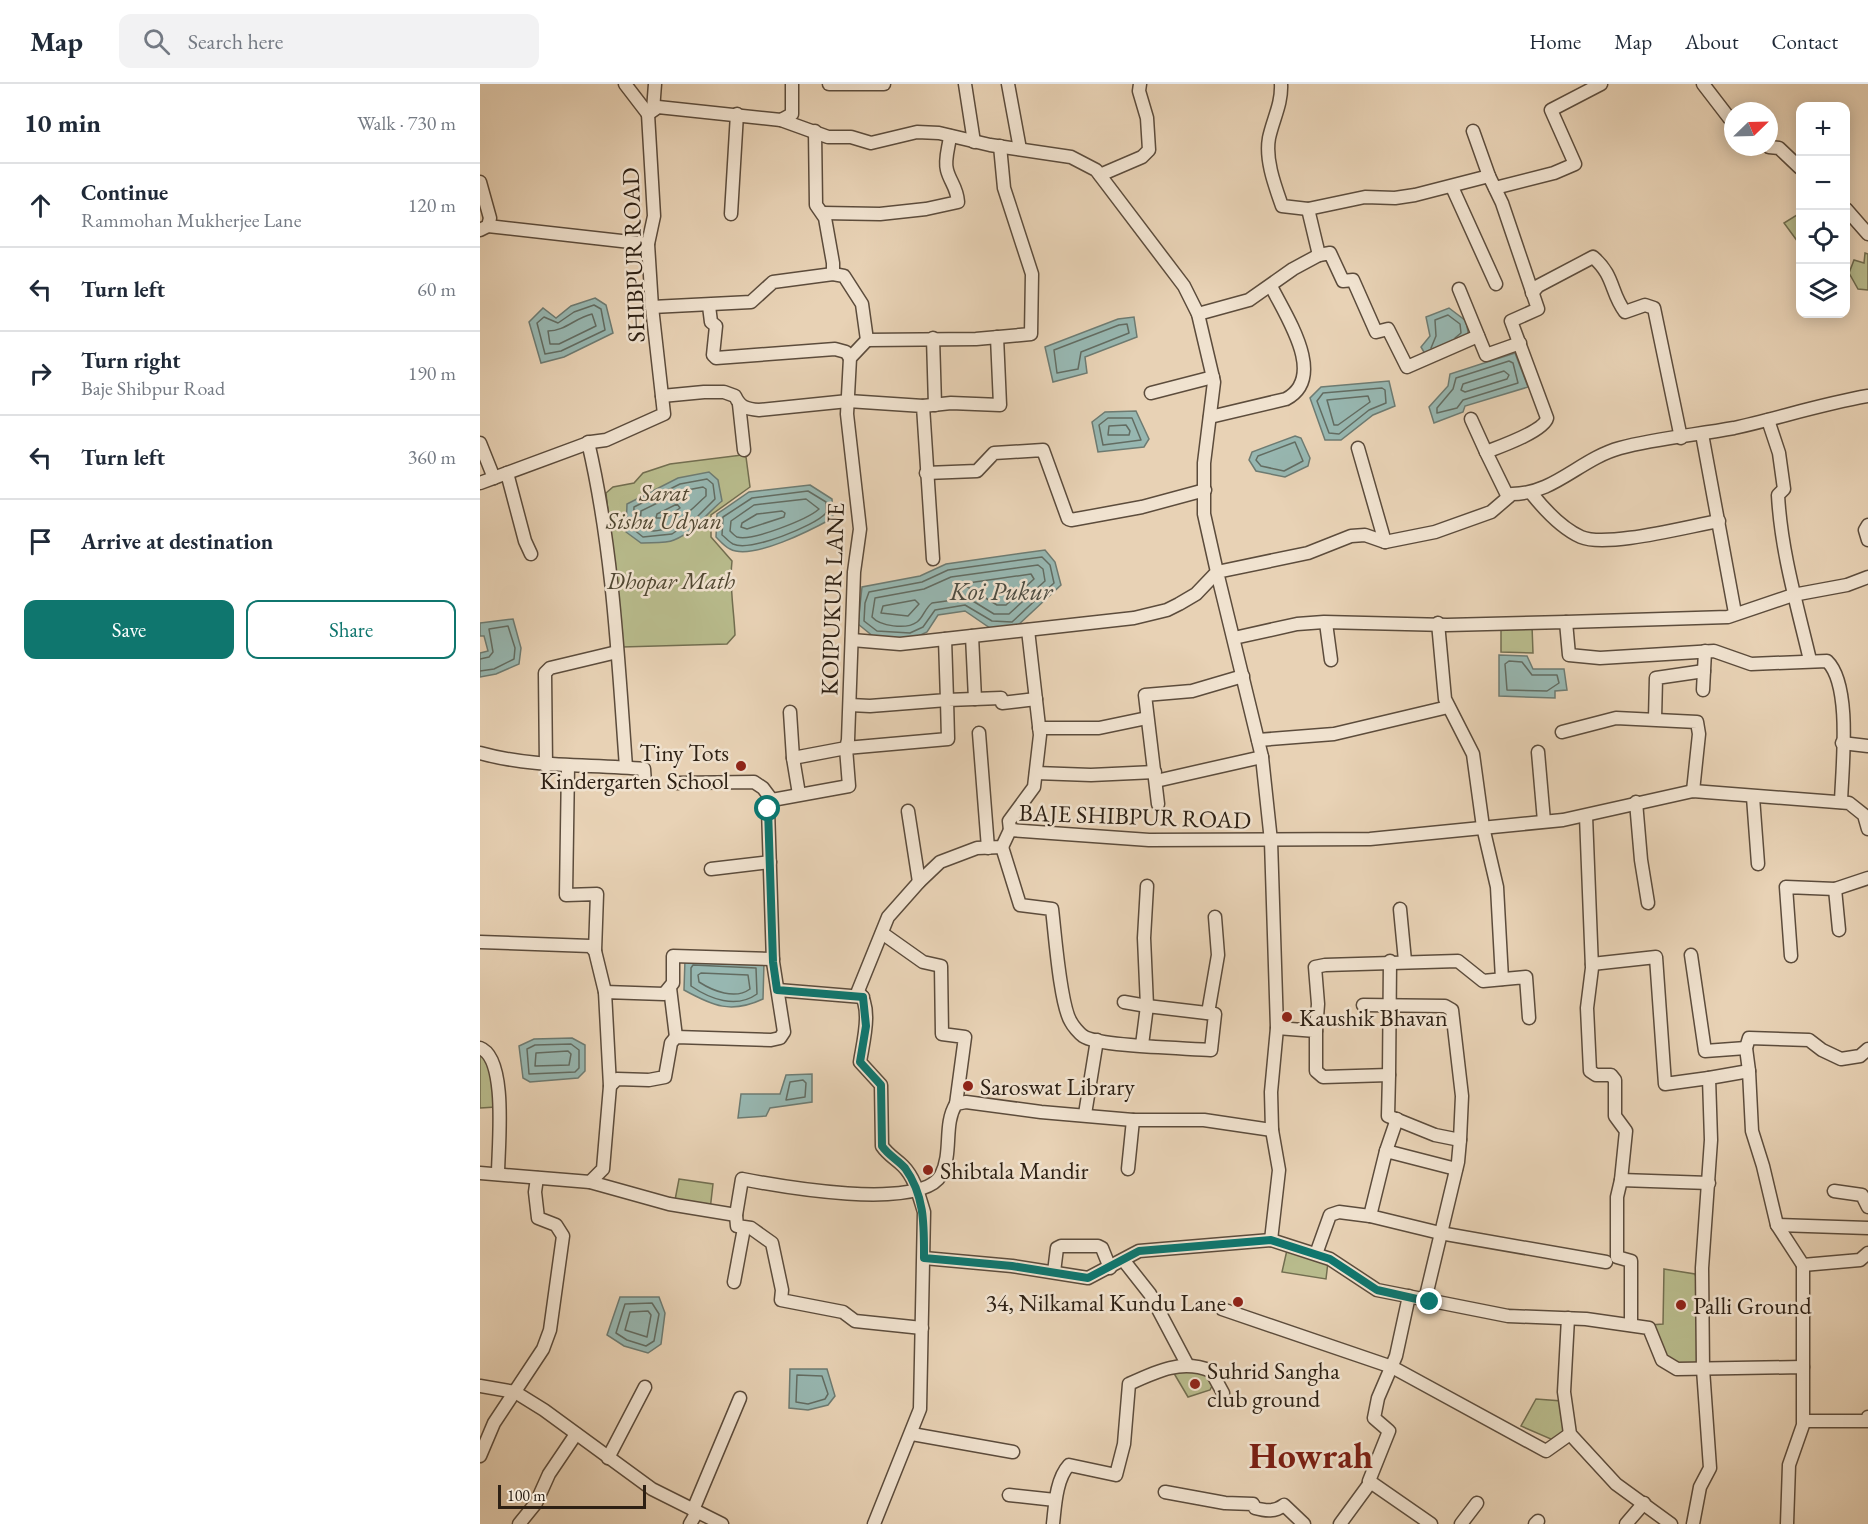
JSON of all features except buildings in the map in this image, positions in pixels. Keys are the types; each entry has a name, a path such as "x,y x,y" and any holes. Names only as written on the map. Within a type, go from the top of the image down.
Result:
{"street":[{"path":"625,84 650,112 658,107 781,120 828,137 851,137 871,143 917,132 939,133 974,142 1071,157 1096,170 1184,286 1198,314 1213,376 1204,463 1204,514 1262,757 1271,841 1277,1028 1271,1092 1272,1130 1279,1170 1271,1240"},
{"name":"SHIBPUR ROAD","path":"480,483 588,442 606,440 664,414 652,308 648,244 654,216 650,112 655,84"},
{"path":"781,120 792,114 792,84"},
{"path":"829,84 884,84"},
{"path":"965,84 974,142"},
{"path":"1008,84 1020,149"},
{"path":"1100,175 1142,157 1149,150 1147,118 1139,91 1140,84"},
{"path":"1281,84 1279,109 1269,139 1271,168 1282,206 1308,209 1365,197 1395,198 1452,187 1489,176"},
{"path":"1495,188 1554,173 1575,164 1551,110 1601,84"},
{"path":"1703,84 1724,111"},
{"path":"731,214 736,114"},
{"path":"815,131 815,198 816,205 823,213 831,247 833,274"},
{"path":"1473,131 1538,309 1511,321 1546,422 1486,452"},
{"path":"823,213 880,214 926,210 958,202 957,190 947,174 950,136"},
{"path":"709,306 711,321 716,326 713,355 716,358 835,349 846,352 850,358 867,340 1031,334 1032,274 1004,188 1000,146"},
{"path":"1778,148 1796,164"},
{"path":"480,182 490,218 484,228 648,244"},
{"path":"1452,187 1496,284"},
{"path":"1308,209 1319,255"},
{"path":"1846,210 1868,234"},
{"path":"1198,314 1249,300 1293,269 1319,255 1330,253 1343,281 1353,279 1376,332 1388,329 1407,367 1478,336"},
{"path":"1532,293 1538,286 1593,257 1612,280 1619,304 1625,312 1645,305 1654,308 1681,438"},
{"path":"652,308 751,302 773,282 833,274 844,276 862,304 867,340"},
{"path":"1210,417 1286,399 1294,395 1302,383 1302,351 1271,286"},
{"path":"1459,290 1486,355 1520,343"},
{"path":"739,404 759,410 848,401 929,405 1000,405 997,337"},
{"path":"933,338 926,473 933,559"},
{"name":"KOIPUKUR LANE","path":"799,794 850,784 846,748 850,705 855,561 860,529 848,401 850,358"},
{"path":"1151,393 1213,376"},
{"path":"662,396 724,392 735,396 739,404 744,450"},
{"path":"852,640 900,644 1106,622 1167,610 1196,594 1217,572 1308,553 1352,536 1365,535 1385,542 1426,531 1435,532 1491,512 1512,494 1532,494 1593,460 1620,448 1702,434 1868,396"},
{"path":"1471,419 1508,497"},
{"path":"1768,420 1779,453 1784,489 1778,495 1780,520 1793,595 1810,660"},
{"path":"1702,434 1736,613"},
{"path":"588,442 602,498 608,545 626,767"},
{"path":"480,443 494,478"},
{"path":"1358,448 1385,542"},
{"path":"926,473 977,471 994,453 1043,450 1068,519 1071,520 1142,507 1204,490"},
{"path":"507,473 525,541 531,554"},
{"path":"1532,494 1545,510 1581,537 1606,540 1719,521"},
{"path":"1868,525 1865,530 1868,540"},
{"path":"1234,638 1297,624 1713,620 1793,595 1847,585 1868,578"},
{"path":"1566,622 1569,655 1600,658 1714,651 1751,664 1827,661 1834,669 1841,688 1840,802 1856,807 1864,815 1868,830"},
{"path":"1326,623 1331,660"},
{"path":"1438,623 1445,699 1473,753 1483,827 1497,887 1502,979"},
{"path":"1010,830 1009,820 1034,787 1036,773 1039,728 1028,630"},
{"path":"972,636 975,699"},
{"path":"793,758 846,748 948,739 945,639"},
{"path":"1703,690 1705,651"},
{"path":"546,766 545,673 550,668 617,652"},
{"path":"1656,718 1656,678 1704,671"},
{"path":"1158,804 1145,695 1192,691 1243,676"},
{"path":"850,705 870,706 1001,698 1002,703 1036,699"},
{"path":"1258,740 1334,734 1448,707"},
{"path":"772,800 799,794 793,758 790,712"},
{"path":"1039,728 1099,728 1146,718"},
{"path":"1562,732 1616,718 1656,718 1697,722 1699,734 1693,791"},
{"path":"979,733 988,848"},
{"path":"1842,743 1868,746"},
{"path":"1538,752 1544,821"},
{"path":"480,753 513,762 546,766 644,768 645,783"},
{"path":"1036,773 1156,776 1262,757"},
{"path":"568,766 566,895 597,894 595,951 605,992 610,1086 603,1169 590,1182"},
{"path":"677,783 754,782 763,788 772,800"},
{"name":"BAJE SHIBPUR ROAD","path":"874,1524 912,1434 920,1409 924,1212 918,1191 904,1167 887,1154 882,1146 881,1085 860,1062 866,1026 863,997 858,991 888,917 940,862 976,848 1002,847 1010,830 1149,840 1370,839 1586,816 1636,802 1693,791 1840,802"},
{"path":"1753,797 1758,864"},
{"path":"676,1037 780,1038 784,1032 773,959 768,809 772,800"},
{"path":"1636,802 1641,860 1648,903"},
{"path":"908,811 919,882"},
{"path":"1586,816 1592,964 1587,1008 1590,1071 1596,1075 1611,1075 1615,1080 1615,1116 1626,1131 1617,1197 1617,1257 1631,1261 1631,1325"},
{"path":"1002,847 1020,905 1052,909 1063,997 1070,1022 1084,1036 1097,1040 1142,1045 1211,1050 1215,1014 1124,1002"},
{"path":"711,869 770,862"},
{"path":"1791,956 1786,887 1835,889 1868,878"},
{"path":"1142,1045 1147,1006 1144,938 1147,886"},
{"path":"1835,889 1839,930"},
{"path":"1400,909 1405,961"},
{"path":"1208,1013 1218,955 1215,917"},
{"path":"882,933 923,962 941,966 942,1034 965,1037 956,1104 950,1113 946,1161 940,1177 918,1191 849,1195 791,1189 742,1179 736,1215 737,1226 751,1228 772,1243 782,1290 781,1300 843,1312 855,1321 922,1328"},
{"path":"480,942 590,946 595,951"},
{"path":"1691,955 1705,1051 1746,1048"},
{"path":"605,992 664,994 673,984 673,956 773,959"},
{"path":"1592,964 1656,957 1665,1084 1749,1071"},
{"path":"1389,1075 1323,1077 1316,1071 1318,1004 1315,967 1390,961 1458,961 1483,981 1526,977 1529,1018"},
{"path":"1390,961 1388,1116 1435,1136 1460,1140"},
{"path":"610,1086 616,1079 649,1080 665,1077 671,1043 676,1037 670,988"},
{"path":"777,990 863,997"},
{"path":"1364,1005 1445,1006 1452,1010 1462,1096 1460,1140 1456,1168 1425,1300"},
{"path":"1277,1028 1316,1031"},
{"path":"1787,1524 1789,1465 1804,1421 1803,1264 1777,1225 1752,1131 1746,1048 1749,1038 1809,1040 1840,1059 1860,1056 1868,1049"},
{"path":"1085,1114 1097,1040"},
{"path":"480,1047 489,1054 497,1070 500,1106 498,1174"},
{"path":"1694,1524 1700,1487 1710,1468 1703,1368 1702,1268 1709,1183 1709,1078"},
{"path":"956,1104 966,1102 1041,1112 1085,1114 1133,1120 1204,1120 1272,1130"},
{"path":"1370,1216 1386,1151 1397,1119"},
{"path":"1128,1169 1133,1120"},
{"path":"1386,1151 1456,1168"},
{"path":"480,1173 590,1182 669,1204 736,1215"},
{"path":"480,1456 494,1423 543,1349 550,1330 563,1236 556,1225 538,1218 535,1192 537,1178"},
{"path":"1621,1180 1709,1183"},
{"path":"1834,1191 1862,1195 1868,1207"},
{"path":"1316,1254 1330,1215 1340,1212 1606,1263"},
{"path":"1777,1225 1868,1228"},
{"path":"734,1282 744,1228"},
{"path":"924,1258 1054,1272 1088,1278 1124,1261 1139,1251 1271,1240 1330,1259 1377,1290 1508,1316 1568,1318 1649,1328 1662,1360 1677,1369 1803,1367"},
{"path":"1054,1272 1055,1253 1061,1246 1098,1246 1102,1248 1110,1268"},
{"path":"1803,1264 1860,1260 1868,1253"},
{"path":"1124,1261 1150,1294 1187,1364"},
{"path":"1409,1296 1392,1367 1378,1398 1374,1418 1389,1431 1369,1481 1431,1524"},
{"path":"1222,1309 1392,1367 1546,1451 1570,1434"},
{"path":"1568,1318 1564,1392 1570,1434 1616,1484 1671,1524"},
{"path":"1053,1524 1055,1500 1065,1470 1069,1465 1116,1475 1124,1444 1129,1384 1149,1375 1187,1364 1211,1371 1223,1393"},
{"path":"480,1386 515,1392 652,1489 722,1524"},
{"path":"608,1458 645,1387"},
{"path":"690,1524 740,1398"},
{"path":"1804,1421 1867,1421 1868,1417"},
{"path":"519,1524 536,1503 549,1474 576,1434"},
{"path":"912,1434 1013,1452"},
{"path":"1340,1524 1371,1483"},
{"path":"1165,1492 1225,1503 1253,1504 1255,1508 1266,1511 1275,1511 1284,1505 1304,1524"},
{"path":"1009,1495 1055,1500"},
{"path":"1461,1524 1477,1503"},
{"path":"1626,1524 1644,1503"}],"green space":[{"path":"1796,216 1796,239 1784,223"},
{"path":"1865,253 1868,254 1868,290 1858,289 1850,275 1854,260 1864,263"},
{"name":"Dhopar Math","path":"742,455 746,457 750,487 711,515 711,537 732,561 731,589 735,635 727,644 622,647 606,493 613,487 634,483 643,473 670,464"},
{"path":"1501,626 1532,626 1533,653 1501,652"},
{"path":"480,1051 493,1072 496,1107 480,1108"},
{"path":"679,1179 713,1184 710,1210 675,1200"},
{"path":"1287,1250 1328,1262 1326,1279 1282,1272"},
{"name":"Palli Ground","path":"1664,1269 1695,1274 1699,1286 1700,1367 1679,1364 1666,1357 1650,1325 1663,1324"},
{"name":"Suhrid Sangha club ground","path":"1172,1370 1204,1372 1212,1386 1210,1390 1188,1397"},
{"path":"1536,1399 1562,1401 1566,1433 1553,1440 1521,1426"}],"water":[{"path":"595,298 606,305 613,333 564,357 541,363 529,322 543,308 556,318 571,306"},
{"path":"1449,308 1466,321 1469,337 1428,359 1421,347 1430,336 1426,317"},
{"path":"1134,317 1137,337 1085,357 1087,373 1053,382 1045,347 1118,319"},
{"path":"1515,353 1528,387 1465,406 1463,412 1434,423 1429,407 1448,386 1450,374"},
{"path":"1389,381 1395,406 1373,415 1341,440 1325,440 1310,398 1321,387"},
{"path":"1136,411 1149,439 1144,447 1098,452 1092,422 1105,412"},
{"path":"1295,436 1301,438 1310,458 1308,466 1285,477 1256,471 1249,460 1252,452"},
{"path":"709,472 718,480 722,501 687,533 670,541 641,543 626,532 627,504 678,478"},
{"path":"810,485 832,499 833,518 782,542 753,551 740,552 730,549 716,537 717,514 749,492"},
{"name":"Koi Pukur","path":"1045,550 1055,562 1061,585 1015,628 990,628 965,611 938,615 927,632 912,639 874,637 858,624 862,587 920,576 946,564"},
{"path":"513,619 521,648 519,664 496,674 480,677 480,653 488,651 484,636 480,636 480,623"},
{"path":"1499,655 1527,656 1533,669 1564,669 1567,690 1555,691 1555,698 1499,696"},
{"path":"685,959 764,962 763,999 752,1004 732,1007 713,1004 694,996 684,990"},
{"path":"572,1038 585,1045 585,1071 578,1078 530,1082 523,1078 519,1046 534,1039"},
{"path":"812,1074 812,1102 770,1108 766,1116 738,1118 741,1094 780,1094 786,1075"},
{"path":"620,1297 659,1297 665,1313 661,1344 648,1353 624,1346 607,1335"},
{"path":"790,1369 827,1369 835,1396 828,1405 808,1410 789,1408"}],"place":[{"name":"Tiny Tots Kindergarten School","path":"741,766"},
{"name":"Kaushik Bhavan","path":"1287,1017"},
{"name":"Saroswat Library","path":"968,1086"},
{"name":"Shibtala Mandir","path":"928,1170"},
{"name":"34, Nilkamal Kundu Lane","path":"1238,1302"},
{"name":"Palli Ground","path":"1681,1305"},
{"name":"Suhrid Sangha club ground","path":"1195,1384"}],"district":[{"name":"Howrah","path":"1311,1455"}],"route":[{"path":"768,809 773,962 777,990 863,997 866,1026 860,1062 881,1085 882,1146 887,1154 904,1167 918,1191 924,1212 924,1258 1012,1266 1088,1278 1124,1261 1139,1251 1271,1240 1330,1259 1377,1290 1430,1302"}],"park label":[{"name":"Sarat Sishu Udyan","path":"664,506"}]}
